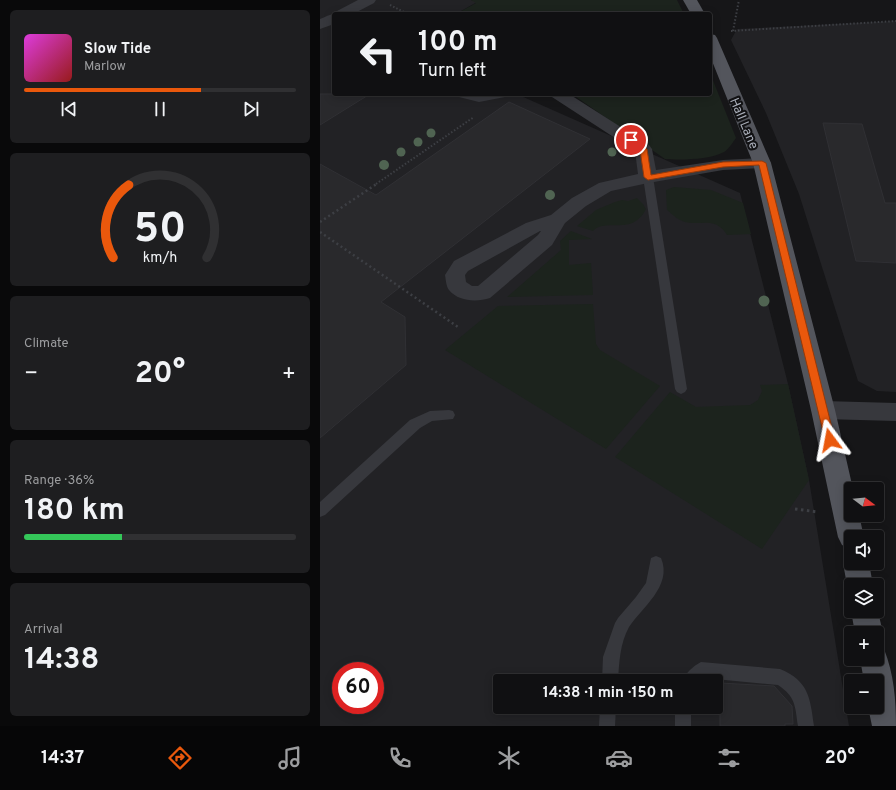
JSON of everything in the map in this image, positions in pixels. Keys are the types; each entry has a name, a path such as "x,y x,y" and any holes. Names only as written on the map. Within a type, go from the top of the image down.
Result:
{"main road":[{"path":"690,0 697,12"},
{"name":"Hall Lane","path":"718,35 762,163 823,410 849,530"},
{"path":"875,666 887,726"}],"street":[{"path":"346,12 369,0"},
{"path":"320,27 332,19"},
{"path":"320,27 332,33"},
{"path":"474,96 485,96"},
{"path":"561,96 643,149 648,177"},
{"path":"558,219 533,227 461,266 455,275 456,286 468,292 483,293 545,240 558,219 578,202 605,187 648,177 723,164 762,163"},
{"path":"823,410 896,412"}],"lane":[{"path":"648,177 681,389"},
{"path":"320,511 415,424 430,416 449,415"},
{"path":"610,674 611,657 623,623 652,589 657,570 656,563"},
{"path":"697,674 701,670 780,677 792,685 802,698 806,726"},
{"path":"607,726 608,714"},
{"path":"683,714 683,726"}],"path":[{"path":"733,30 739,0"},
{"path":"384,3 404,12"},
{"path":"718,35 733,30 896,21"},
{"path":"320,222 474,117"},
{"path":"320,232 458,327"}],"shaded area":[{"path":"320,0 471,0 477,2 460,12 332,12 332,96 521,96 740,193 788,384 809,480 844,695 844,714 847,714 849,726 320,726"},
{"path":"471,0 677,0 683,12 460,12 476,3"},
{"path":"896,21 896,392 877,391 858,381 799,194 766,113 731,40 737,29"},
{"path":"712,78 736,138 729,148 718,155 703,158 665,159 575,96 712,96"},
{"path":"674,187 711,190 743,203 751,234 727,235 722,229 713,224 691,223 678,219 667,210 666,190"},
{"path":"637,198 646,209 634,222 627,225 598,227 593,231 577,226 596,210 615,202 622,200 628,201"},
{"path":"571,231 592,239 569,240 569,265 591,263 593,295 507,297 561,250 560,241"},
{"path":"593,304 596,344 600,350 660,386 606,449 445,350 498,306"},
{"path":"788,384 809,480 762,549 615,457 670,392 696,407 750,405 758,400 762,391 760,385"}],"building":[{"path":"320,94 332,94 332,96 367,96 320,125"},
{"path":"509,102 590,139 381,302 405,317 406,365 320,438 320,164 376,195"},
{"path":"823,123 862,124 885,203 896,203 896,263 856,261"},
{"path":"723,683 774,686 792,706 793,724 785,724 785,726 720,726 720,714 723,714"}],"route":[{"path":"631,140 643,149 648,177 723,164 762,163 830,440"}]}
